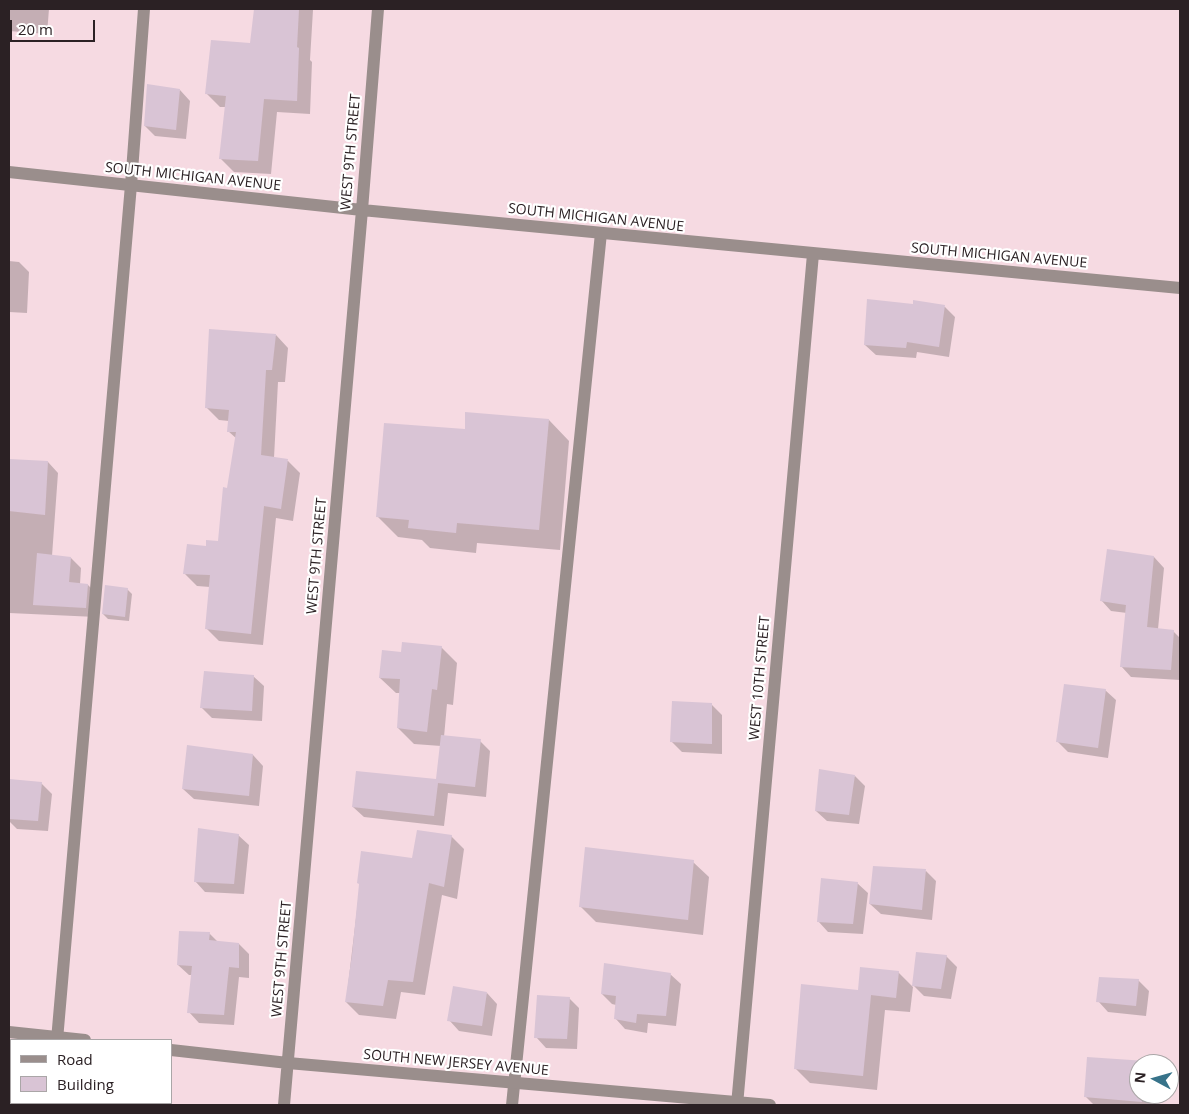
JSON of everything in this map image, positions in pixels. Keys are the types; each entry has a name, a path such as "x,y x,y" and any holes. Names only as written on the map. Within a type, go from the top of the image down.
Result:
{"street":[{"path":"9,1032 57,1039 131,185 144,9"},
{"name":"WEST 9TH STREET","path":"284,1105 378,9"},
{"name":"SOUTH MICHIGAN AVENUE","path":"9,172 362,210 1180,288"},
{"path":"512,1105 600,233"},
{"name":"WEST 10TH STREET","path":"737,1104 813,254"},
{"name":"SOUTH NEW JERSEY AVENUE","path":"172,1050 288,1063 737,1104 770,1105"}],"building":[{"path":"254,9 299,9 297,101 264,99 258,161 219,159 226,96 205,94 211,40 250,43"},
{"path":"147,84 180,89 176,130 144,126"},
{"path":"867,299 913,304 913,300 945,305 939,347 907,342 906,348 864,345"},
{"path":"209,329 276,334 272,370 266,370 261,455 288,459 281,509 264,506 251,634 205,629 210,575 183,574 187,544 206,546 206,540 218,541 223,487 227,488 236,432 227,432 229,410 205,408"},
{"path":"465,412 549,419 539,530 457,523 456,533 408,528 409,520 376,517 384,423 465,429"},
{"path":"9,459 48,461 45,515 9,511"},
{"path":"1107,549 1154,556 1147,627 1174,630 1171,670 1120,667 1126,605 1100,601"},
{"path":"37,553 71,557 69,582 88,584 86,608 33,605"},
{"path":"105,585 128,588 125,617 102,614"},
{"path":"402,642 442,646 437,690 432,689 427,732 397,728 400,679 379,678 382,650 401,652"},
{"path":"204,671 254,675 252,711 200,708"},
{"path":"1064,684 1106,689 1098,748 1056,742"},
{"path":"672,701 712,703 712,744 670,742"},
{"path":"441,735 481,739 475,787 438,783 434,816 352,807 356,771 436,779"},
{"path":"187,745 253,754 249,796 182,789"},
{"path":"819,769 855,775 849,815 815,811"},
{"path":"9,779 42,782 38,821 9,819"},
{"path":"198,828 239,834 234,884 194,882"},
{"path":"417,830 452,835 444,887 429,883 413,982 388,980 383,1006 345,1002 352,955 361,851 412,858"},
{"path":"585,847 694,860 688,920 579,907"},
{"path":"873,866 926,869 922,910 869,904"},
{"path":"821,878 858,882 853,924 817,922"},
{"path":"179,931 210,932 209,940 239,943 239,968 229,967 224,1015 187,1013 192,966 177,965"},
{"path":"916,952 947,955 941,989 912,986"},
{"path":"604,963 671,973 666,1016 637,1014 636,1023 614,1019 616,996 601,994"},
{"path":"860,967 899,971 896,998 871,995 863,1076 794,1069 801,984 858,990"},
{"path":"1099,977 1139,979 1136,1006 1096,1002"},
{"path":"453,986 487,992 482,1026 447,1021"},
{"path":"537,995 570,997 567,1039 534,1038"},
{"path":"1087,1057 1129,1060 1129,1101 1084,1097"}]}
